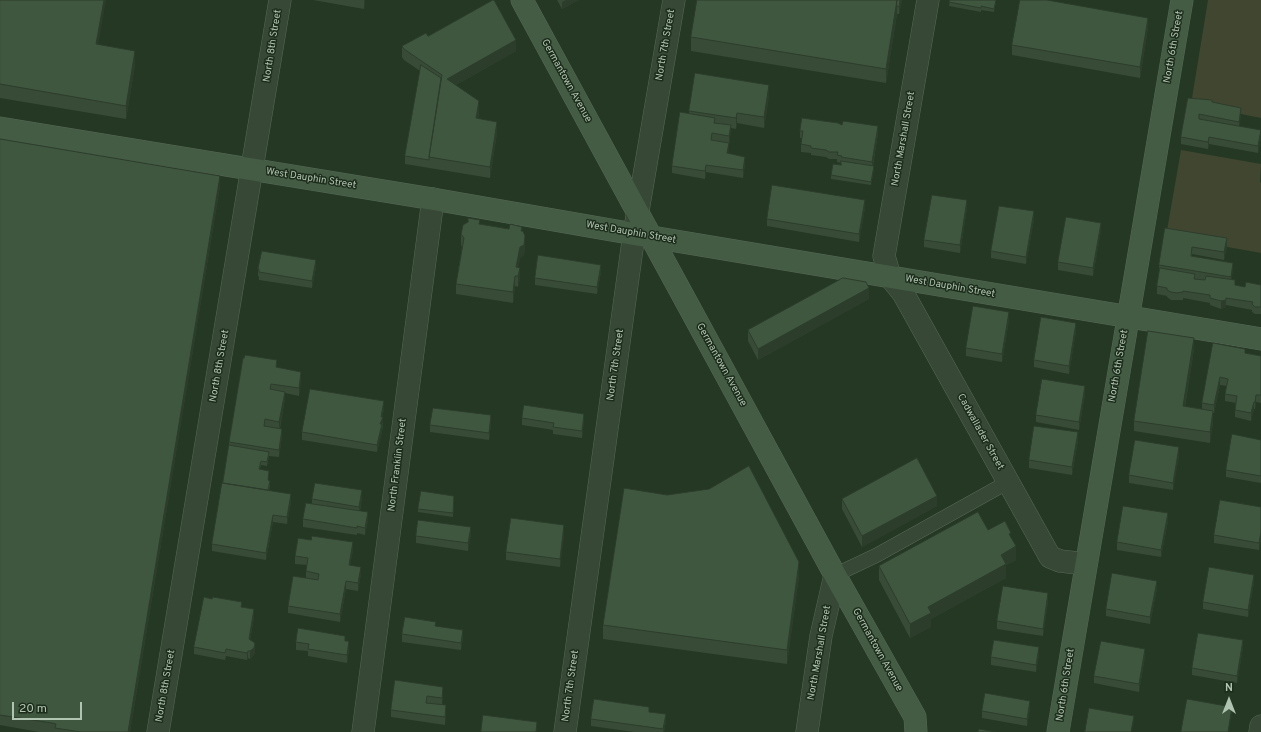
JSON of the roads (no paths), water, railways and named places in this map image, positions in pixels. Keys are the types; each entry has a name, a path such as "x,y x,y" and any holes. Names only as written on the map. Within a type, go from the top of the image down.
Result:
{"street":[{"name":"North 8th Street","path":"158,732 253,170 280,0"},
{"name":"Germantown Avenue","path":"522,0 638,211"},
{"name":"North 7th Street","path":"565,732 642,235 638,211 674,0"},
{"name":"North Marshall Street","path":"890,277 884,256 928,0"},
{"name":"North 6th Street","path":"1058,732 1182,0"},
{"name":"West Dauphin Street","path":"0,128 433,198 642,235 1261,339"},
{"name":"North Franklin Street","path":"364,732 433,198"},
{"name":"Germantown Avenue","path":"642,235 835,575 914,718 916,732"},
{"name":"Cadwallader Street","path":"890,277 903,293 1050,557 1060,561 1086,564"},
{"name":"North Marshall Street","path":"807,732 821,636 835,575"},
{"path":"1260,732 1261,726"}],"lane":[{"path":"835,575 877,555 1008,482"}]}
